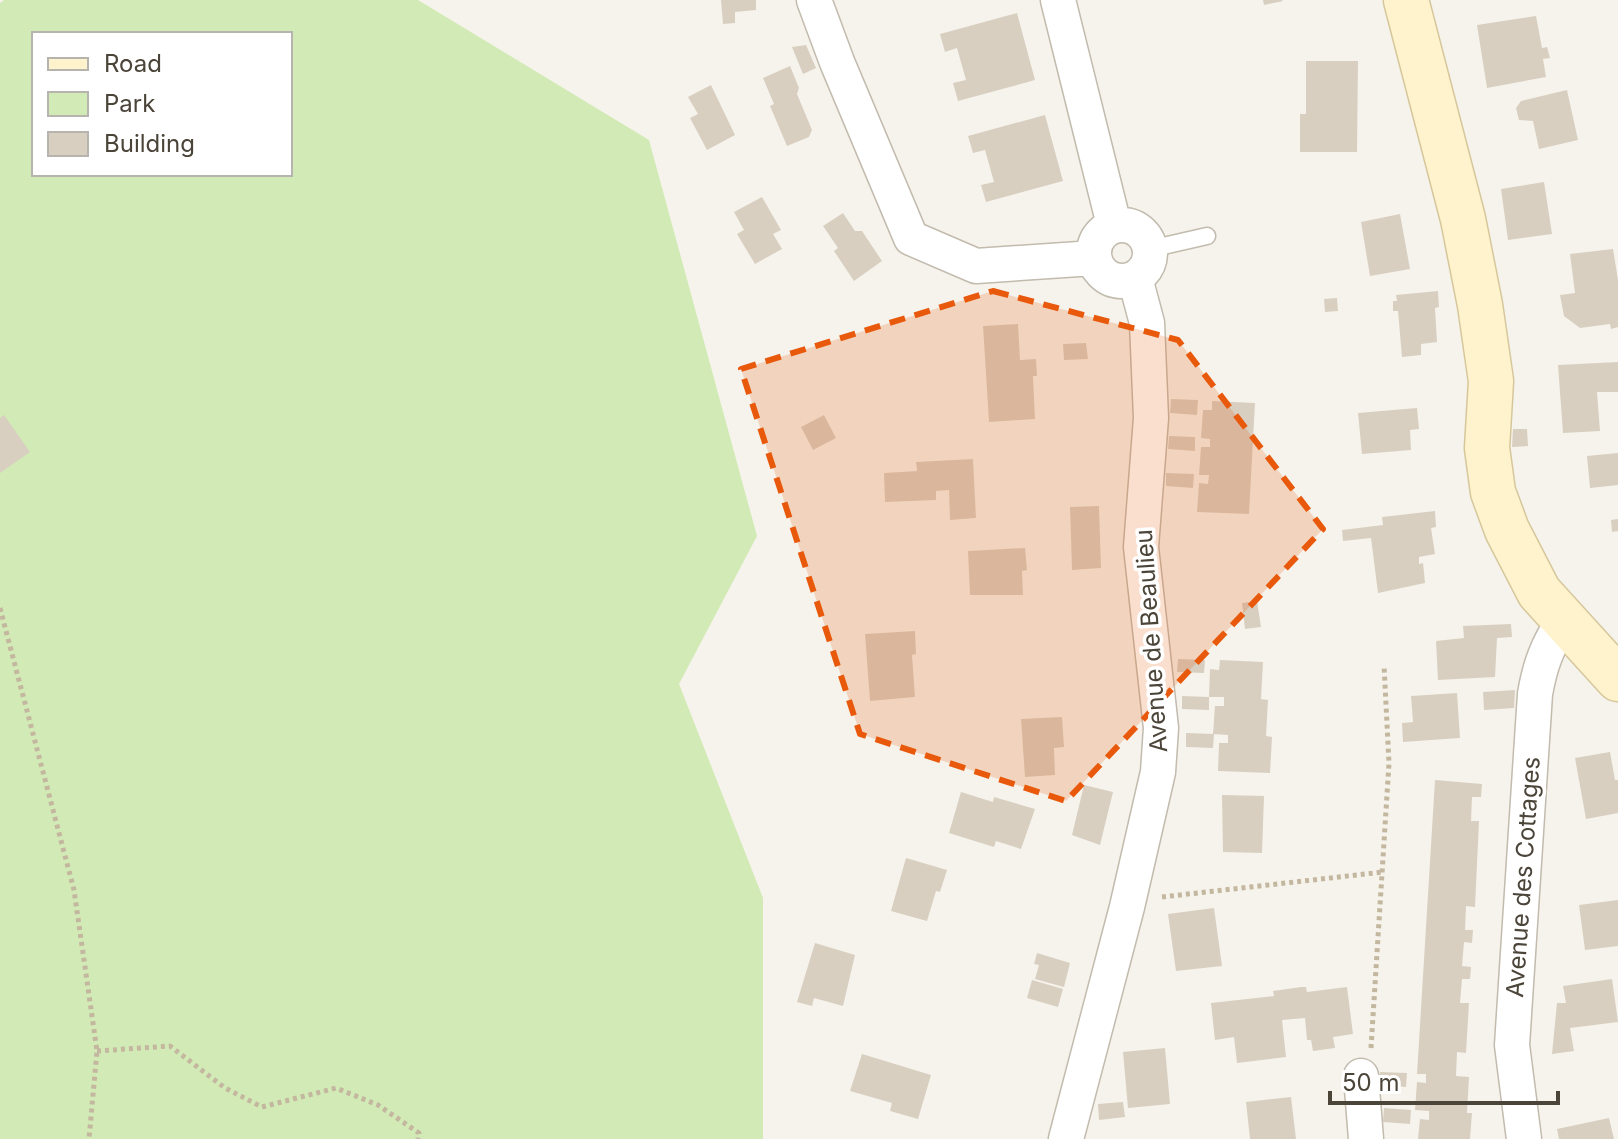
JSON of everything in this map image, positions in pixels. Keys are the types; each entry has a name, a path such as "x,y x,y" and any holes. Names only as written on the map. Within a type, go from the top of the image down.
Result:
{"main road":[{"path":"1406,0 1463,219 1480,305 1491,381 1487,448 1493,492 1507,530 1539,592 1618,679"}],"street":[{"path":"814,0 911,238 976,266 1094,258"},
{"path":"1058,0 1114,225"},
{"path":"1114,225 1132,226 1141,231 1143,263 1114,281 1098,269 1094,245 1099,236 1114,225"},
{"name":"Avenue de Beaulieu","path":"1066,1139 1127,907 1158,772 1161,728 1141,547 1151,418 1143,263"},
{"name":"Avenue des Cottages","path":"1524,1139 1512,1045 1535,694 1540,666 1550,642 1564,621"},
{"path":"1361,1076 1366,1139"}],"lane":[{"path":"1143,263 1207,236"}],"path":[{"path":"0,608 74,890 97,1051 89,1139"},
{"path":"1361,1076 1373,1044 1383,872 1389,763 1384,665"},
{"path":"1127,907 1153,898 1383,872"},
{"path":"97,1051 170,1046 225,1088 262,1107 336,1088 378,1105 419,1133 418,1139"}],"highlighted area":[{"path":"993,291 1178,340 1323,529 1066,801 860,734 741,369"}],"green space":[{"path":"4,0 418,0 649,140 757,536 679,684 763,898 763,1139 0,1139 0,3"}],"building":[{"path":"721,0 756,0 756,10 735,12 735,23 723,24"},
{"path":"1263,0 1282,0 1283,1 1264,5"},
{"path":"1017,13 1035,80 958,101 953,83 966,80 957,48 945,52 940,34"},
{"path":"1536,16 1542,48 1547,47 1550,58 1543,59 1546,77 1487,88 1477,25"},
{"path":"806,45 816,68 803,74 792,47"},
{"path":"1306,61 1358,61 1357,152 1300,152 1300,114 1306,114"},
{"path":"790,66 799,88 797,94 812,130 809,137 787,146 770,106 774,104 763,78"},
{"path":"711,85 735,135 707,150 690,118 698,114 688,97"},
{"path":"1567,90 1578,140 1539,149 1533,121 1519,120 1516,108 1521,101"},
{"path":"1045,115 1063,181 986,202 981,185 994,182 985,150 973,153 968,136"},
{"path":"1544,182 1552,234 1508,240 1501,189"},
{"path":"762,197 781,230 773,234 782,249 755,264 737,234 744,230 734,212"},
{"path":"843,213 855,231 862,231 882,261 854,281 834,251 838,248 823,226"},
{"path":"1400,214 1410,269 1370,276 1361,222"},
{"path":"1613,249 1618,280 1618,327 1611,329 1610,324 1580,328 1564,316 1560,295 1575,293 1570,254"},
{"path":"1438,291 1439,307 1435,308 1437,342 1421,344 1421,355 1402,357 1398,311 1393,311 1396,295"},
{"path":"1337,298 1338,311 1325,312 1324,299"},
{"path":"1018,324 1020,360 1036,359 1037,376 1033,376 1035,419 989,422 983,326"},
{"path":"1086,343 1088,359 1064,360 1063,344"},
{"path":"1618,362 1618,392 1597,392 1600,431 1563,433 1558,365"},
{"path":"1171,399 1198,400 1197,415 1170,413"},
{"path":"1212,401 1255,403 1249,514 1197,512 1199,483 1208,484 1209,475 1199,475 1201,447 1210,447 1210,439 1201,438 1203,410 1212,410"},
{"path":"1417,408 1419,429 1410,430 1411,450 1362,454 1358,413"},
{"path":"4,415 30,452 0,473 0,418"},
{"path":"824,415 836,438 813,450 801,427"},
{"path":"1513,429 1527,429 1528,446 1512,447"},
{"path":"1169,436 1195,437 1195,451 1168,449"},
{"path":"1618,453 1618,485 1590,488 1587,456"},
{"path":"973,459 976,518 950,520 949,490 936,491 936,500 885,502 884,473 917,471 916,462"},
{"path":"1166,473 1194,474 1193,488 1166,486"},
{"path":"1099,506 1101,568 1072,570 1070,507"},
{"path":"1435,511 1436,527 1431,528 1435,554 1419,557 1419,564 1423,563 1425,583 1378,593 1371,538 1343,541 1342,530 1383,525 1382,517"},
{"path":"1618,519 1618,531 1612,532 1611,520"},
{"path":"1025,548 1027,570 1022,571 1023,595 970,595 968,551"},
{"path":"1257,601 1261,627 1245,629 1242,603"},
{"path":"1511,624 1512,637 1497,638 1495,677 1438,680 1436,641 1464,638 1463,626"},
{"path":"915,631 916,654 912,655 915,697 870,701 865,634"},
{"path":"1178,659 1205,660 1204,673 1177,672"},
{"path":"1220,660 1263,662 1261,699 1268,700 1266,736 1272,737 1270,773 1218,771 1219,743 1228,743 1228,735 1213,734 1215,706 1224,706 1224,697 1209,697 1210,669 1219,670"},
{"path":"1515,690 1514,708 1484,710 1483,692"},
{"path":"1457,693 1460,738 1403,742 1402,723 1413,722 1411,696"},
{"path":"1182,696 1209,697 1209,710 1182,709"},
{"path":"1062,717 1064,747 1054,748 1055,775 1025,777 1021,719"},
{"path":"1186,733 1214,734 1213,748 1186,747"},
{"path":"1610,752 1615,780 1618,780 1618,813 1586,819 1575,758"},
{"path":"1435,780 1482,784 1481,797 1472,797 1471,821 1479,821 1475,907 1466,906 1465,930 1473,930 1472,943 1464,942 1462,966 1471,967 1470,979 1462,979 1460,1003 1469,1003 1466,1053 1457,1052 1456,1076 1469,1077 1467,1113 1472,1113 1470,1139 1418,1139 1420,1119 1429,1120 1429,1111 1415,1110 1417,1082 1426,1083 1426,1074 1417,1074"},
{"path":"1084,785 1113,792 1100,845 1072,835"},
{"path":"961,792 993,802 994,797 1035,809 1021,849 996,841 994,847 949,833"},
{"path":"1222,795 1264,796 1262,853 1223,852"},
{"path":"906,858 947,870 940,892 936,891 927,921 891,911"},
{"path":"1618,900 1618,946 1585,950 1579,905"},
{"path":"1214,908 1222,966 1176,971 1168,914"},
{"path":"815,943 855,955 843,1006 814,998 812,1006 797,1002"},
{"path":"1037,953 1070,963 1064,987 1035,979 1039,965 1034,964"},
{"path":"1612,979 1618,1022 1570,1028 1574,1051 1552,1054 1557,1003 1566,1003 1563,986"},
{"path":"1032,980 1063,989 1058,1007 1027,998"},
{"path":"1306,987 1307,992 1347,987 1353,1034 1333,1037 1335,1048 1313,1051 1311,1040 1307,1040 1305,1018 1282,1020 1286,1057 1237,1063 1234,1037 1215,1040 1211,1003 1274,996 1273,991"},
{"path":"1165,1048 1170,1104 1128,1108 1123,1052"},
{"path":"862,1054 931,1075 918,1119 890,1111 892,1103 850,1091"},
{"path":"1380,1072 1407,1073 1406,1087 1379,1085"},
{"path":"1291,1097 1296,1139 1250,1139 1246,1102"},
{"path":"1123,1102 1125,1117 1099,1120 1098,1104"},
{"path":"1384,1108 1411,1110 1410,1124 1383,1122"},
{"path":"1609,1118 1614,1139 1559,1139 1557,1129"}]}
